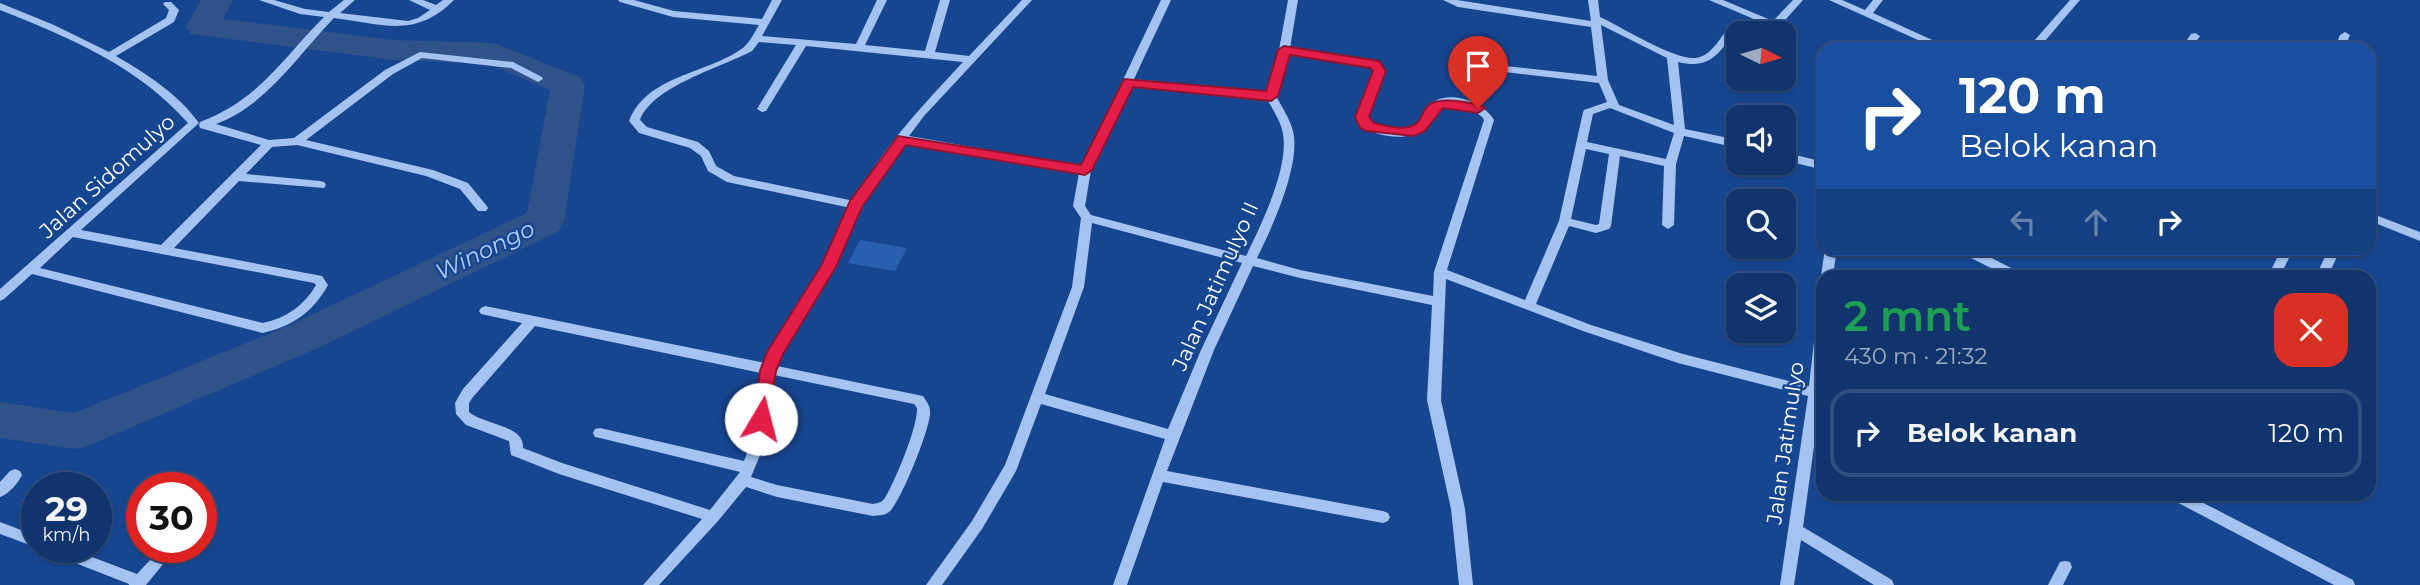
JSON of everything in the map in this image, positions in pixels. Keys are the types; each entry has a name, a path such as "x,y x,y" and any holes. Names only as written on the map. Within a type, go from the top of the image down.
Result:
{"street":[{"path":"264,0 291,9 408,24 422,20 449,0"},
{"path":"200,124 245,103 290,62 328,15 350,0"},
{"path":"414,0 437,9"},
{"path":"623,0 673,14 762,22"},
{"path":"777,0 762,22 756,39 737,56 649,99 635,113 634,121 643,130 694,145 705,154 712,168 731,179 855,205"},
{"path":"859,47 882,0"},
{"path":"929,54 945,0"},
{"path":"650,585 713,517 746,474 758,443 768,371 776,352 828,267 855,205 903,139 968,59 1027,0"},
{"path":"933,585 977,525 1011,467 1039,398 1078,287 1087,218 1079,206 1085,170 1166,0"},
{"path":"1128,82 1271,96 1284,50 1293,0"},
{"path":"1448,0 1595,21 1672,57 1694,61 1707,58 1726,37"},
{"path":"1714,0 1774,24 1798,0"},
{"path":"1833,0 1929,42"},
{"path":"1867,14 1878,0"},
{"path":"2038,42 2075,0"},
{"path":"1590,1 1603,80 1612,104"},
{"path":"107,57 170,20 174,10 168,4"},
{"name":"Jalan Sidomulyo","path":"0,6 51,25 107,57 178,102 200,124 0,296"},
{"path":"2342,42 2345,35"},
{"path":"2191,42 2195,36"},
{"path":"756,39 968,59"},
{"path":"762,109 803,42"},
{"path":"1284,50 1375,64 1379,71 1362,117 1365,124 1371,128 1409,133 1420,127 1434,106 1445,102 1478,108 1488,116 1489,120 1440,272 1434,400 1458,509 1466,585"},
{"path":"297,141 388,72 420,55 513,65 538,79"},
{"path":"1668,225 1670,164 1680,131 1672,57"},
{"path":"1454,75 1455,67 1460,64 1603,80"},
{"name":"Jalan Jatimulyo II","path":"1120,585 1173,436 1222,317 1251,261 1285,171 1290,142 1289,130 1271,96"},
{"path":"1529,305 1565,221 1588,112 1612,104 1680,131 1726,141"},
{"path":"200,124 269,144 297,141 450,180 464,186 482,208"},
{"path":"903,139 1085,170"},
{"path":"164,250 269,144"},
{"path":"1582,144 1670,164"},
{"path":"1565,221 1596,229 1605,226 1615,151"},
{"path":"1796,159 1816,164"},
{"path":"238,177 320,185"},
{"path":"1087,218 1251,261 1440,302"},
{"path":"2376,219 2420,237"},
{"path":"32,270 263,328 274,326 299,313 316,298 322,285 318,279 73,233"},
{"path":"1977,256 2005,270"},
{"path":"1440,272 1683,359 1815,393"},
{"path":"485,311 918,400 925,411 891,500 883,509 873,510 809,498 746,474 600,433"},
{"path":"531,322 468,393 462,403 463,414 471,421 513,437 517,441 514,450 526,456 713,517"},
{"name":"Jalan Jatimulyo","path":"1787,585 1816,382"},
{"path":"1039,398 1173,436"},
{"path":"0,491 15,475"},
{"path":"1159,475 1383,517"},
{"path":"2187,501 2348,585"},
{"path":"0,528 21,536"},
{"path":"1794,529 1887,585"},
{"path":"89,563 138,583 157,563"},
{"path":"2054,585 2065,567"}],"shaded area":[{"path":"860,240 907,248 895,271 848,263"}],"waterway":[{"name":"Winongo","path":"0,420 76,431 303,337 545,221 568,85 494,54 393,50 203,27 217,0"}],"route":[{"path":"761,419 768,371 776,352 828,267 855,205 903,139 1085,170 1128,82 1271,96 1284,50 1375,64 1379,71 1362,117 1365,124 1371,128 1409,133 1420,127 1437,104 1451,102 1478,108"}]}
